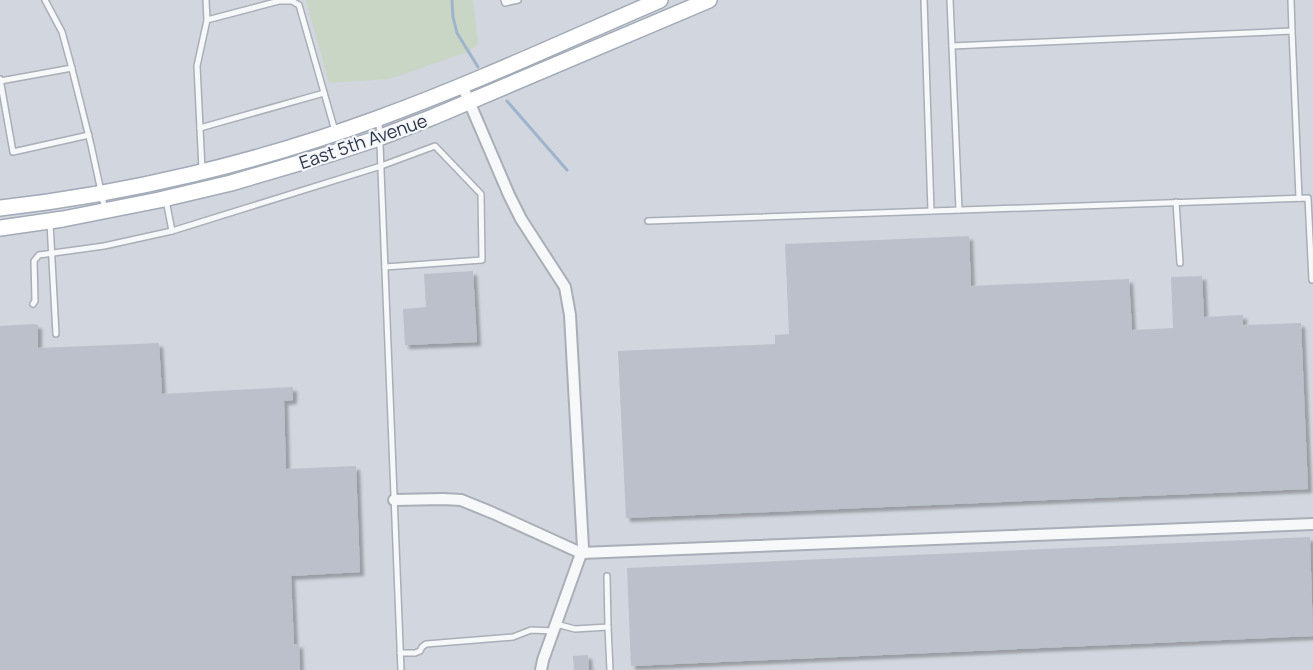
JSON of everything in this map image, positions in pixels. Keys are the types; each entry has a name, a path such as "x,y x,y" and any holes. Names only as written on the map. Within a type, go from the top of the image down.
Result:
{"main road":[{"name":"East 5th Avenue","path":"0,208 101,193 202,171 301,145 379,118 462,85 660,0"},
{"name":"East 5th Avenue","path":"0,228 105,212 166,199 333,153 469,102 709,0"}],"street":[{"path":"462,85 521,219 565,287 570,315 583,548 541,670"},
{"path":"394,500 461,500 581,553 1313,524"}],"lane":[{"path":"45,0 62,32 89,135 105,212"},
{"path":"202,171 197,66 207,20 206,0"},
{"path":"504,0 505,3 518,0"},
{"path":"924,0 931,211"},
{"path":"950,0 960,210"},
{"path":"1291,0 1299,198"},
{"path":"207,20 279,1 292,1 299,5 336,132"},
{"path":"952,46 1292,32"},
{"path":"72,68 0,80 13,152 89,135"},
{"path":"200,128 324,93"},
{"path":"379,118 401,670"},
{"path":"33,304 36,301 34,261 39,255 104,246 172,231 381,166 435,146 481,194 482,260 385,267"},
{"path":"648,221 1308,198 1312,280"},
{"path":"166,199 172,231"},
{"path":"1176,202 1180,262"},
{"path":"50,221 56,334"},
{"path":"607,576 610,670"},
{"path":"400,653 415,653 426,644 513,637 531,630 554,627 575,629 608,627"}],"shaded area":[{"path":"0,0 1313,0 1313,670 0,670"}],"green space":[{"path":"306,0 473,0 478,43 470,51 390,79 329,83"}],"building":[{"path":"969,236 971,286 1129,279 1132,330 1173,328 1171,277 1202,276 1204,317 1243,315 1243,325 1301,323 1308,489 626,518 618,351 775,344 775,335 789,334 785,244"},
{"path":"473,271 477,342 405,345 403,309 426,307 424,274"},
{"path":"38,325 38,348 159,343 162,394 293,387 293,400 284,401 286,469 356,466 360,572 291,576 294,644 299,644 300,670 0,670 0,326"},
{"path":"1310,537 1313,636 631,666 627,568"},
{"path":"588,655 589,670 574,670 573,656"}],"waterway":[{"path":"452,0 457,33 478,67"},
{"path":"507,101 567,170"}]}
